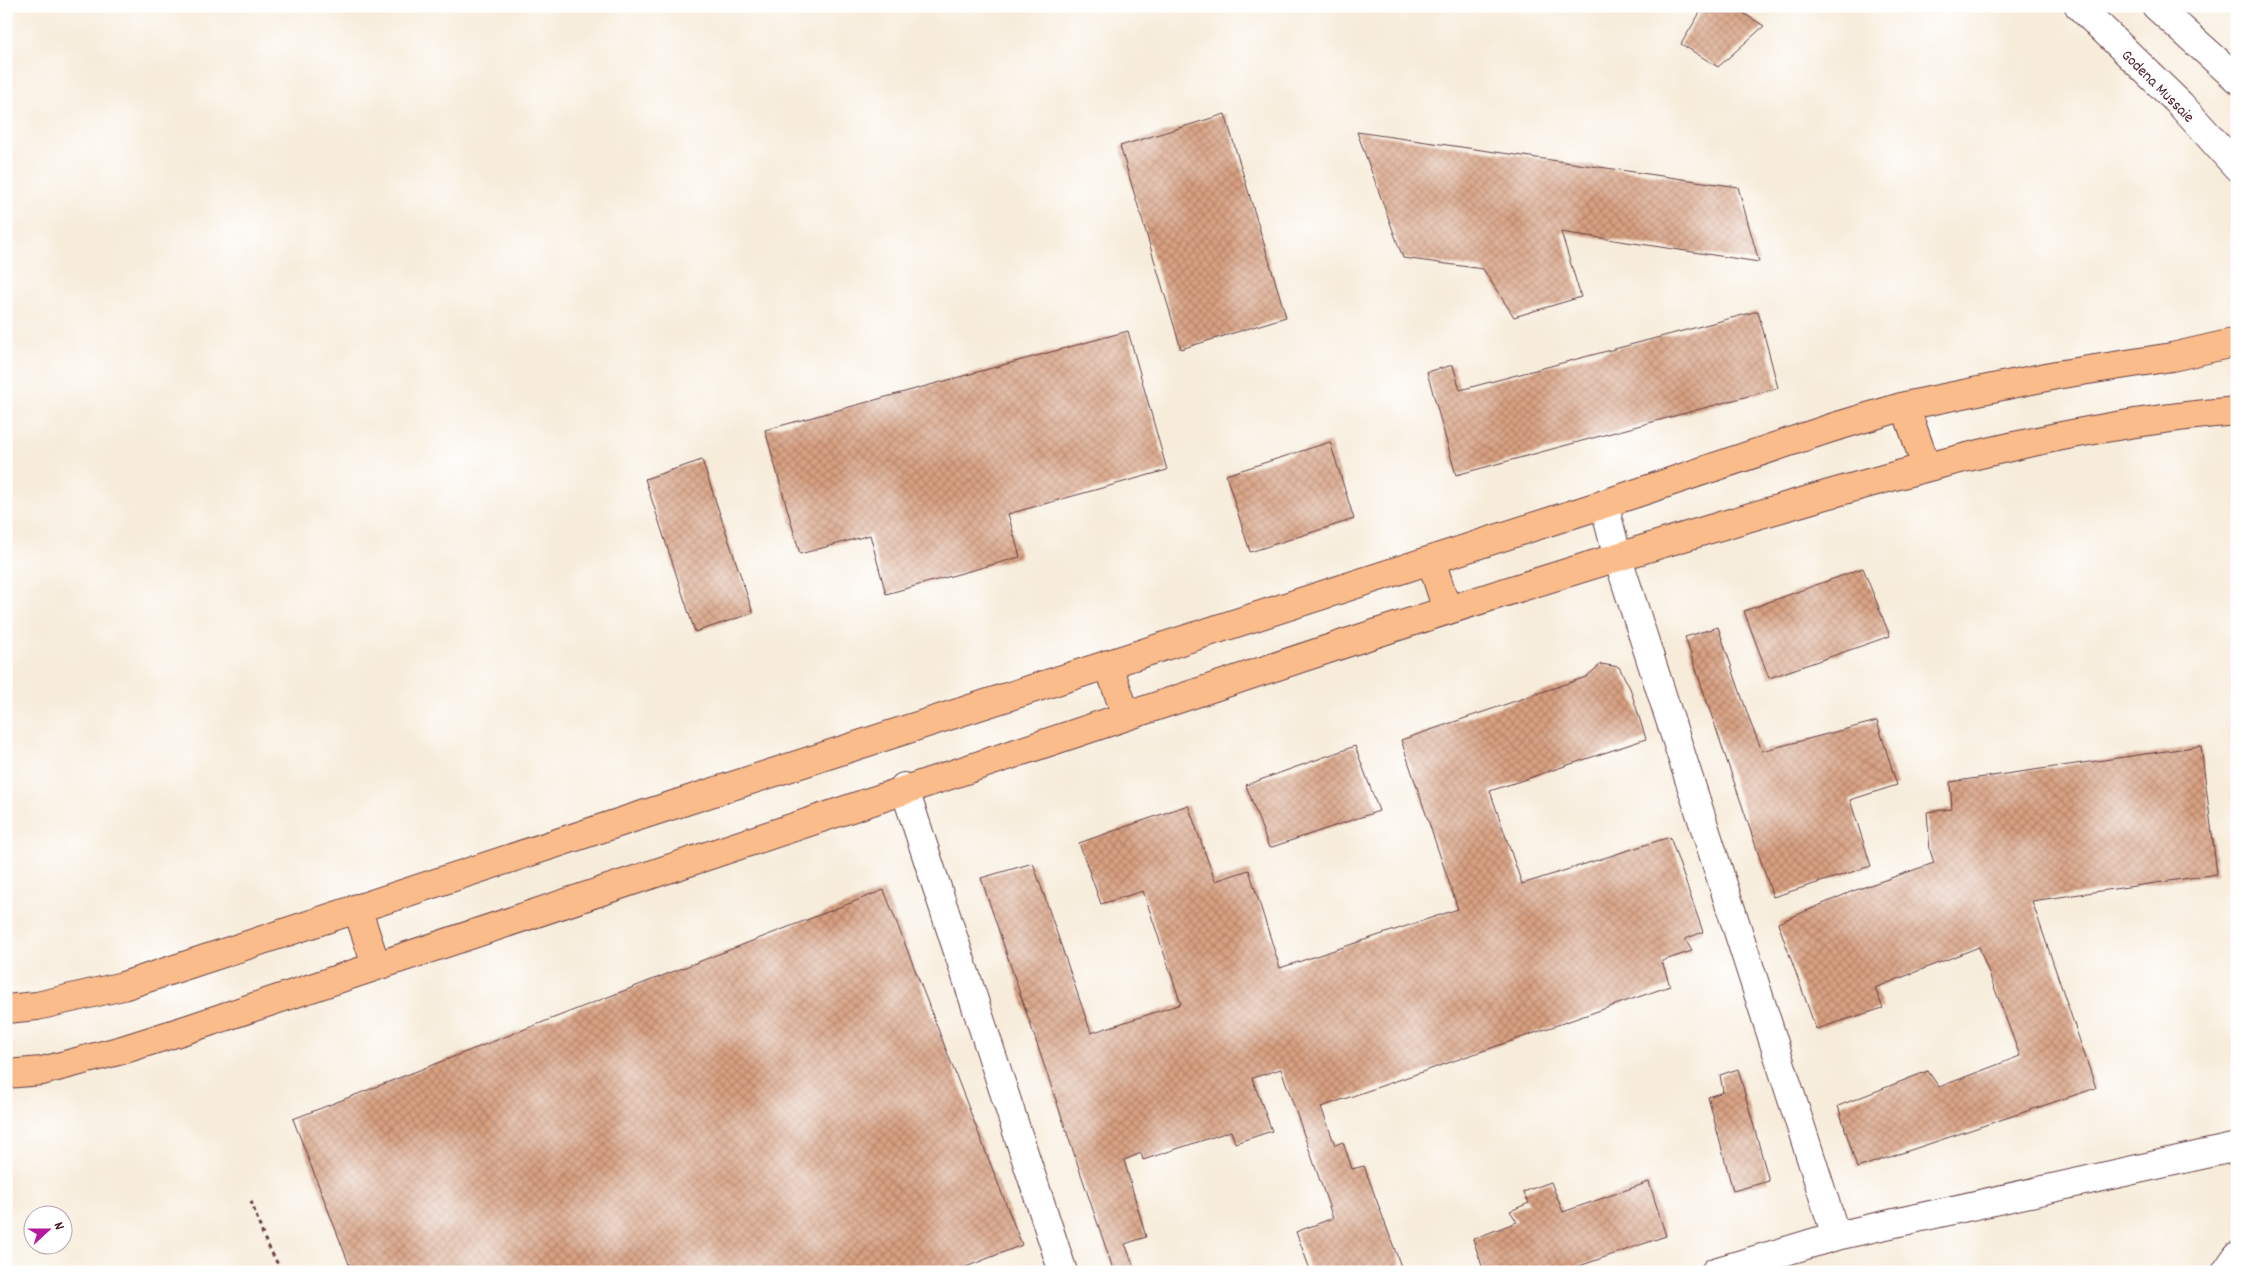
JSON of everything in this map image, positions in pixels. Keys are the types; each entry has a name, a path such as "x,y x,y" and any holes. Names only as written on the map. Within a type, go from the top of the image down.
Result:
{"main road":[{"path":"6,1009 37,1006 122,986 1604,504 1831,428 1905,406 2056,375 2172,357 2237,342"},
{"path":"1905,406 1926,466"},
{"path":"6,1074 42,1071 122,1050 904,787 1617,555 1926,466 2066,435 2194,415 2237,412"},
{"path":"1431,560 1447,610"},
{"path":"1108,664 1126,715"},
{"path":"357,908 376,965"}],"street":[{"name":"Godena Mussaie","path":"2079,6 2180,104 2237,167"},
{"path":"2156,6 2237,79"},
{"path":"1604,504 1617,555 1836,1236"},
{"path":"904,787 1063,1272"},
{"path":"1715,1272 1836,1236 2237,1147"},
{"path":"2226,1272 2237,1256"}],"path":[{"path":"251,1201 264,1238 282,1272"}],"building":[{"path":"1704,6 1732,6 1764,26 1718,67 1681,44"},
{"path":"1225,114 1286,317 1181,349 1120,146"},
{"path":"1357,132 1738,187 1759,262 1561,232 1581,297 1514,317 1483,269 1403,258"},
{"path":"1758,311 1778,388 1456,475 1427,372 1453,365 1460,390"},
{"path":"1128,331 1167,470 1008,514 1020,557 886,594 870,535 800,554 765,430"},
{"path":"1330,442 1354,519 1250,552 1226,475"},
{"path":"702,460 753,613 695,632 645,479"},
{"path":"1863,568 1890,636 1769,678 1744,611"},
{"path":"1718,627 1762,751 1877,721 1897,785 1850,800 1871,866 1773,897 1685,637"},
{"path":"1601,664 1619,667 1630,688 1646,739 1490,791 1522,884 1670,837 1703,932 1685,939 1692,951 1662,961 1670,986 1321,1107 1335,1145 1343,1142 1352,1169 1364,1166 1403,1272 1311,1272 1296,1232 1333,1218 1281,1069 1252,1078 1272,1131 1235,1143 1231,1131 1143,1160 1141,1153 1124,1160 1146,1237 1125,1244 1136,1272 1114,1272 981,878 1033,863 1091,1033 1181,1004 1143,891 1101,904 1079,843 1188,805 1215,881 1249,870 1280,968 1458,909 1401,740 1586,677"},
{"path":"1355,746 1379,811 1269,848 1246,785"},
{"path":"2201,746 2217,874 2032,901 2096,1088 1857,1168 1838,1106 1928,1071 1939,1087 2020,1056 1979,947 1875,988 1883,1008 1816,1029 1778,923 1853,891 1934,863 1930,850 1927,812 1952,809 1950,782"},
{"path":"884,890 1022,1245 953,1272 352,1272 293,1119"},
{"path":"1738,1069 1769,1181 1733,1191 1708,1097 1723,1092 1720,1075"},
{"path":"1551,1182 1563,1212 1649,1182 1666,1236 1562,1272 1484,1272 1473,1239 1517,1222 1510,1211 1529,1203 1523,1192"}]}
